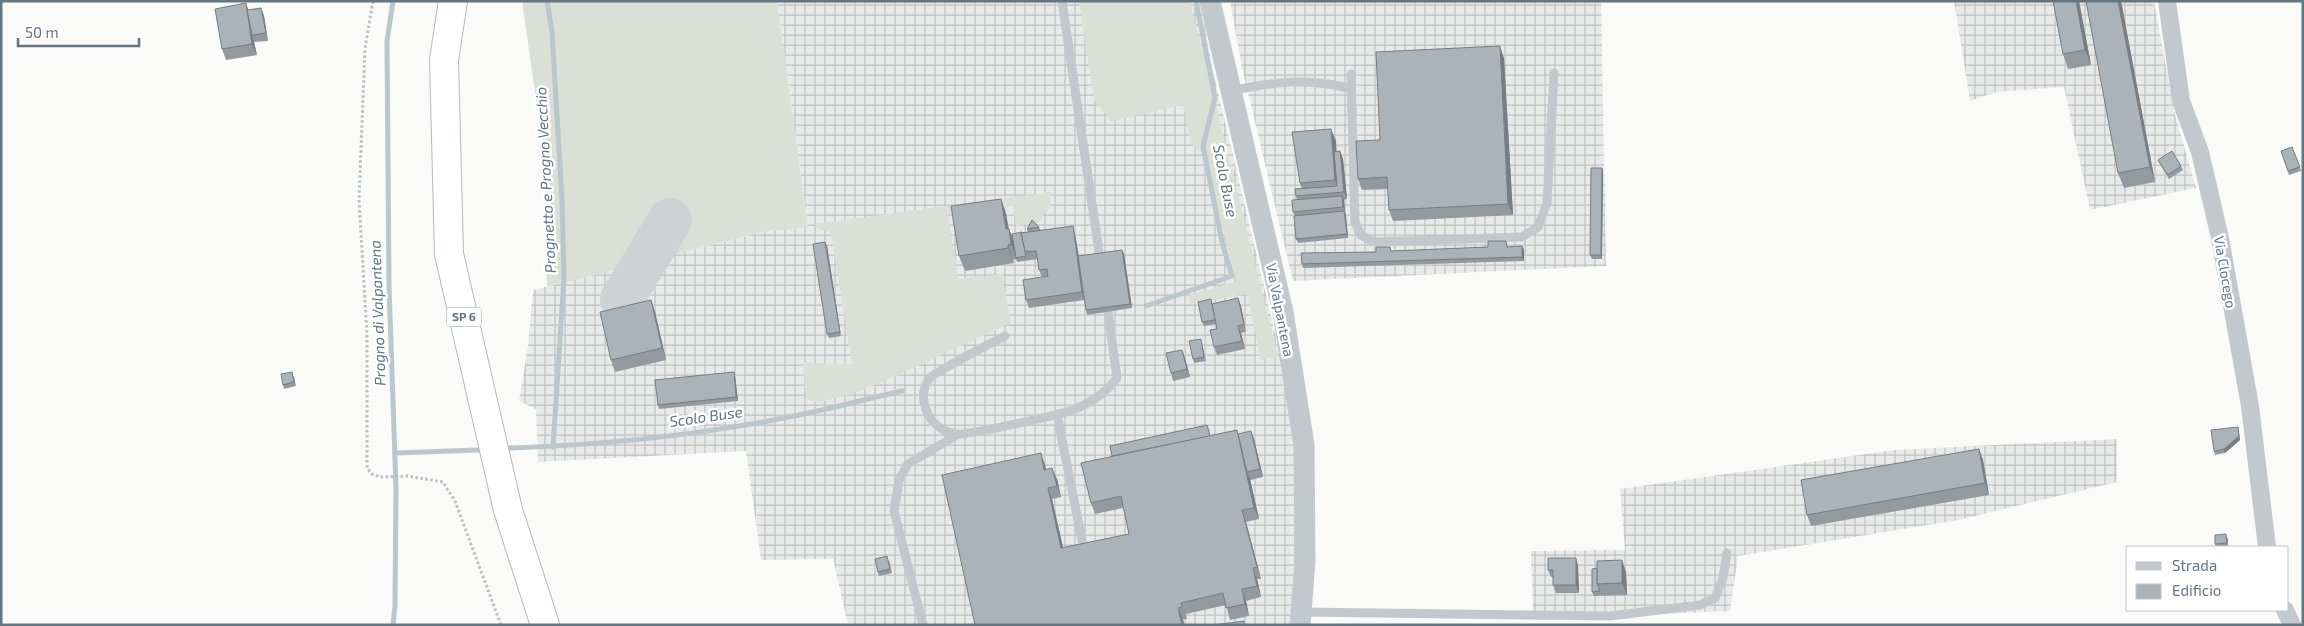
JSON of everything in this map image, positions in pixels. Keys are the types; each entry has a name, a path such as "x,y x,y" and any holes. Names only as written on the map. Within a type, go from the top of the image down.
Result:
{"highway":[{"name":"SP 6","path":"453,1 444,60 449,254 508,510 545,625"}],"street":[{"name":"Via Valpantena","path":"1210,1 1283,312 1304,445 1305,561 1300,618"},
{"name":"Via Clocego","path":"2167,1 2181,101 2200,152 2220,238 2250,406 2267,546"},
{"path":"2285,611 2292,625"}],"lane":[{"path":"1062,1 1100,258"},
{"path":"1351,74 1355,222 1362,235 1374,242 1522,237 1538,227 1547,203 1554,73"},
{"path":"1230,91 1259,85 1310,82 1335,84 1351,89"},
{"path":"923,625 894,511 899,480 908,464 957,435 1074,410 1107,392 1117,378 1108,312"},
{"path":"957,435 940,429 930,419 924,404 923,393 929,378 1005,336"},
{"path":"1057,414 1085,556"},
{"path":"1300,618 1610,616 1700,604 1715,598 1723,578 1727,552"}],"path":[{"path":"373,1 365,48 358,200 367,334 367,468 372,474 380,477 406,476 444,482 449,489 501,625"}],"shaded area":[{"path":"522,1 777,1 808,227 762,232 547,287 544,155"},
{"path":"777,1 1200,1 1214,75 1282,362 1294,434 1298,521 1294,625 848,625 833,559 761,560 746,451 538,462 536,409 519,401 528,346 533,290 762,232 808,226"},
{"path":"1079,1 1190,1 1278,356 1261,360 1247,294 1190,304 1188,296 1236,281 1204,155 1191,144 1183,105 1111,121 1094,100"},
{"path":"1230,1 1601,1 1606,266 1293,281 1242,68"},
{"path":"1954,1 2154,1 2174,111 2196,188 2090,210 2064,87 1996,92 1970,101"},
{"path":"1050,192 1051,205 1038,223 1016,226 1013,206 948,215 958,279 1002,274 1011,323 852,394 815,403 806,397 803,363 852,364 831,232 816,228 815,224"},
{"path":"2117,439 2117,482 1958,520 1738,556 1730,611 1533,619 1531,551 1625,550 1620,489 1895,450"}],"building":[{"path":"2053,1 2076,1 2085,50 2063,54"},
{"path":"2086,1 2118,1 2150,167 2118,173"},
{"path":"246,3 252,44 222,49 215,9"},
{"path":"261,8 266,33 252,35 247,10"},
{"path":"1500,46 1508,204 1389,210 1387,177 1358,179 1356,141 1380,140 1376,52"},
{"path":"1331,129 1335,180 1300,183 1292,132"},
{"path":"2292,147 2300,167 2288,171 2281,151"},
{"path":"1340,151 1344,192 1296,196 1295,189 1337,186 1334,152"},
{"path":"2172,151 2181,166 2168,175 2158,160"},
{"path":"1591,168 1602,168 1601,255 1590,255"},
{"path":"1342,196 1343,207 1293,212 1292,200"},
{"path":"1001,199 1006,229 1009,229 1011,244 1008,245 1008,248 959,256 951,206"},
{"path":"1344,211 1347,234 1296,239 1294,216"},
{"path":"1032,220 1039,227 1027,229"},
{"path":"1073,226 1082,292 1026,300 1023,280 1048,276 1047,269 1039,270 1036,251 1025,252 1021,233"},
{"path":"1022,232 1026,256 1016,258 1012,234"},
{"path":"1488,241 1506,241 1507,247 1522,246 1522,257 1302,264 1301,253 1376,252 1376,247 1390,247 1391,251 1488,247"},
{"path":"825,242 840,332 827,334 813,244"},
{"path":"1122,250 1130,304 1086,310 1078,256"},
{"path":"1238,298 1244,324 1238,326 1242,341 1214,347 1210,330 1217,329 1212,304"},
{"path":"1211,299 1215,320 1202,322 1198,302"},
{"path":"651,300 662,348 611,360 600,312"},
{"path":"1201,339 1204,357 1193,359 1189,341"},
{"path":"1182,350 1187,369 1171,373 1166,353"},
{"path":"292,372 294,382 283,385 281,374"},
{"path":"734,372 736,397 658,405 655,380"},
{"path":"1207,425 1210,436 1112,456 1110,446"},
{"path":"2238,427 2239,436 2224,449 2214,451 2211,430"},
{"path":"1237,430 1254,508 1242,510 1257,567 1253,568 1257,586 1242,589 1245,604 1226,608 1223,593 1181,603 1182,607 1178,608 1182,625 975,625 942,475 1041,453 1044,470 1052,468 1057,486 1048,488 1061,548 1129,534 1121,496 1091,503 1081,463"},
{"path":"1251,431 1260,469 1247,472 1238,434"},
{"path":"1979,449 1985,483 1807,515 1801,480"},
{"path":"2226,534 2227,543 2215,544 2215,535"},
{"path":"887,556 890,569 878,572 875,559"},
{"path":"1548,558 1576,558 1576,585 1553,585 1553,570 1548,570"},
{"path":"1622,560 1622,583 1597,584 1597,561"},
{"path":"1597,568 1597,584 1600,591 1592,592 1592,569"},
{"path":"1244,621 1244,625 1213,625"}],"waterway":[{"name":"Progno di Valpantena","path":"393,1 387,41 389,286 396,488 395,606 393,625"},
{"name":"Prognetto e Progno Vecchio","path":"547,1 552,32 562,199 564,278 553,447"},
{"name":"Scolo Buse","path":"1146,306 1232,276 1222,242 1203,146 1215,98 1196,1"},
{"name":"Scolo Buse","path":"510,448 617,442 724,429 807,413 902,391"},
{"name":"Scolo Buse","path":"395,453 478,450"}],"taxiway":[{"path":"622,299 670,220"}]}
